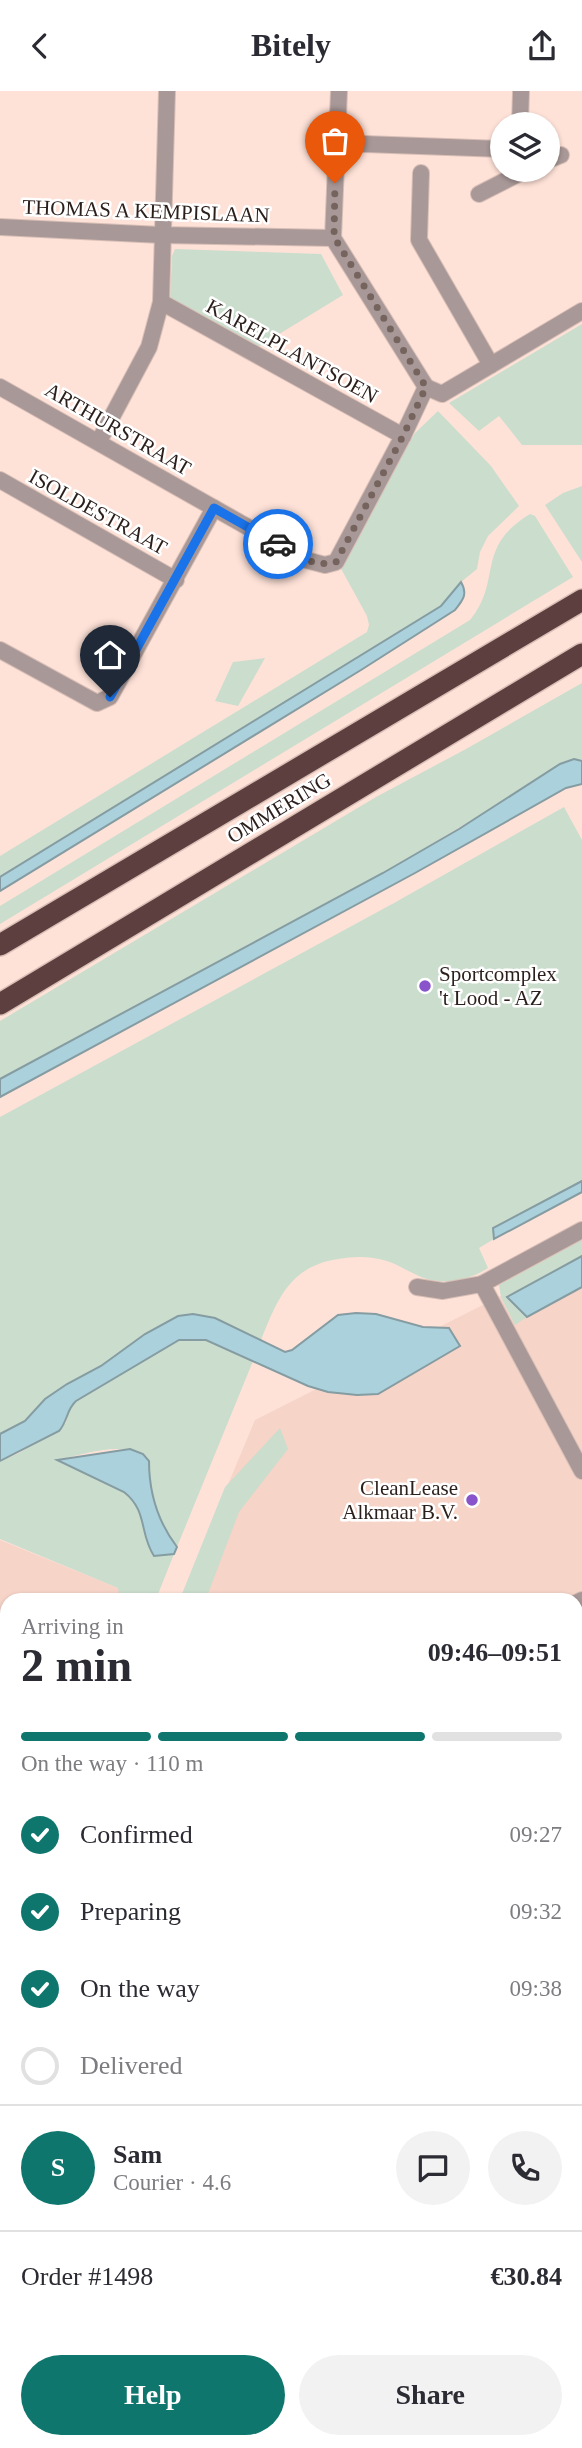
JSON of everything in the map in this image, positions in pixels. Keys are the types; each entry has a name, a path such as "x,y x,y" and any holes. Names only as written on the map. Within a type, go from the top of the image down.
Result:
{"highway":[{"name":"OMMERING","path":"0,945 582,600"},
{"name":"OMMERING","path":"0,1004 582,654"}],"street":[{"path":"99,441 149,347 161,302 167,91"},
{"path":"339,91 334,237 426,387 442,394 582,310"},
{"path":"520,91 520,112"},
{"path":"337,143 490,149"},
{"path":"421,173 419,240 491,365"},
{"path":"479,194 502,182"},
{"name":"THOMAS A KEMPISLAAN","path":"0,227 161,235 334,237"},
{"name":"KARELPLANTSOEN","path":"161,302 403,436"},
{"name":"ARTHURSTRAAT","path":"0,387 306,560 325,565 336,562 403,436"},
{"path":"403,436 426,387"},
{"name":"ISOLDESTRAAT","path":"0,481 176,580"},
{"path":"0,650 97,703 110,697 214,508"},
{"path":"417,1287 443,1291 482,1284 582,1230"},
{"path":"482,1284 582,1471"}],"shaded area":[{"path":"582,1255 582,1593 183,1593 255,1420"},
{"path":"0,1540 126,1593 0,1593"}],"green space":[{"path":"175,249 321,254 343,295 258,347 170,301 172,256"},
{"path":"582,324 582,445 522,445 499,416 479,431 449,403"},
{"path":"438,411 491,466 519,506 488,536 480,552 477,569 461,582 441,606 0,877 0,856 367,632 367,616 339,565 415,433"},
{"path":"582,486 582,562 545,505 563,493"},
{"path":"530,514 535,516 573,577 0,924 0,906 470,620 480,605 495,552 502,539"},
{"path":"265,658 238,706 215,701 233,662"},
{"path":"582,683 582,761 574,759 383,873 0,1079 0,1021 376,797"},
{"name":"Sportcomplex 't Lood - AZ","path":"564,807 582,840 582,1181 493,1228 494,1239 479,1248 488,1268 473,1276 447,1281 429,1280 396,1264 369,1257 344,1258 322,1263 308,1269 288,1287 273,1311 261,1340 215,1318 193,1314 178,1316 145,1334 101,1366 45,1399 25,1421 0,1434 0,1117 394,903"},
{"path":"582,1240 582,1256 508,1297 527,1317 515,1325 501,1297 499,1285"},
{"path":"178,1340 206,1340 253,1361 177,1547 156,1506 149,1461 141,1454 119,1449 58,1460 124,1492 137,1507 154,1556 174,1554 158,1593 119,1593 118,1588 0,1539 0,1461 19,1453 66,1423 69,1408 76,1401"},
{"path":"280,1428 288,1449 239,1512 208,1593 182,1593 225,1487"}],"water":[{"path":"461,582 464,597 455,610 0,891 0,877 441,606"},
{"path":"574,759 582,761 582,784 566,788 415,873 0,1097 0,1079 383,873 459,829 560,764"},
{"path":"582,1181 582,1192 494,1239 493,1228"},
{"path":"582,1256 582,1287 527,1317 507,1297"},
{"path":"193,1314 215,1318 285,1352 292,1350 338,1315 376,1314 423,1327 449,1328 460,1346 378,1394 357,1395 328,1392 308,1386 206,1340 179,1340 76,1401 59,1431 0,1461 0,1434 25,1421 45,1399 67,1384 101,1366 145,1334 178,1316"},
{"path":"130,1449 143,1454 149,1461 153,1495 160,1517 177,1547 174,1554 154,1556 137,1507 124,1492 57,1460"}],"way so far":[{"path":"278,544 316,564 336,562 426,387 334,237 335,183"}],"place":[{"name":"Sportcomplex 't Lood - AZ","path":"425,986"},
{"name":"CleanLease Alkmaar B.V.","path":"472,1500"}],"route":[{"path":"110,697 214,508 278,544"}]}
